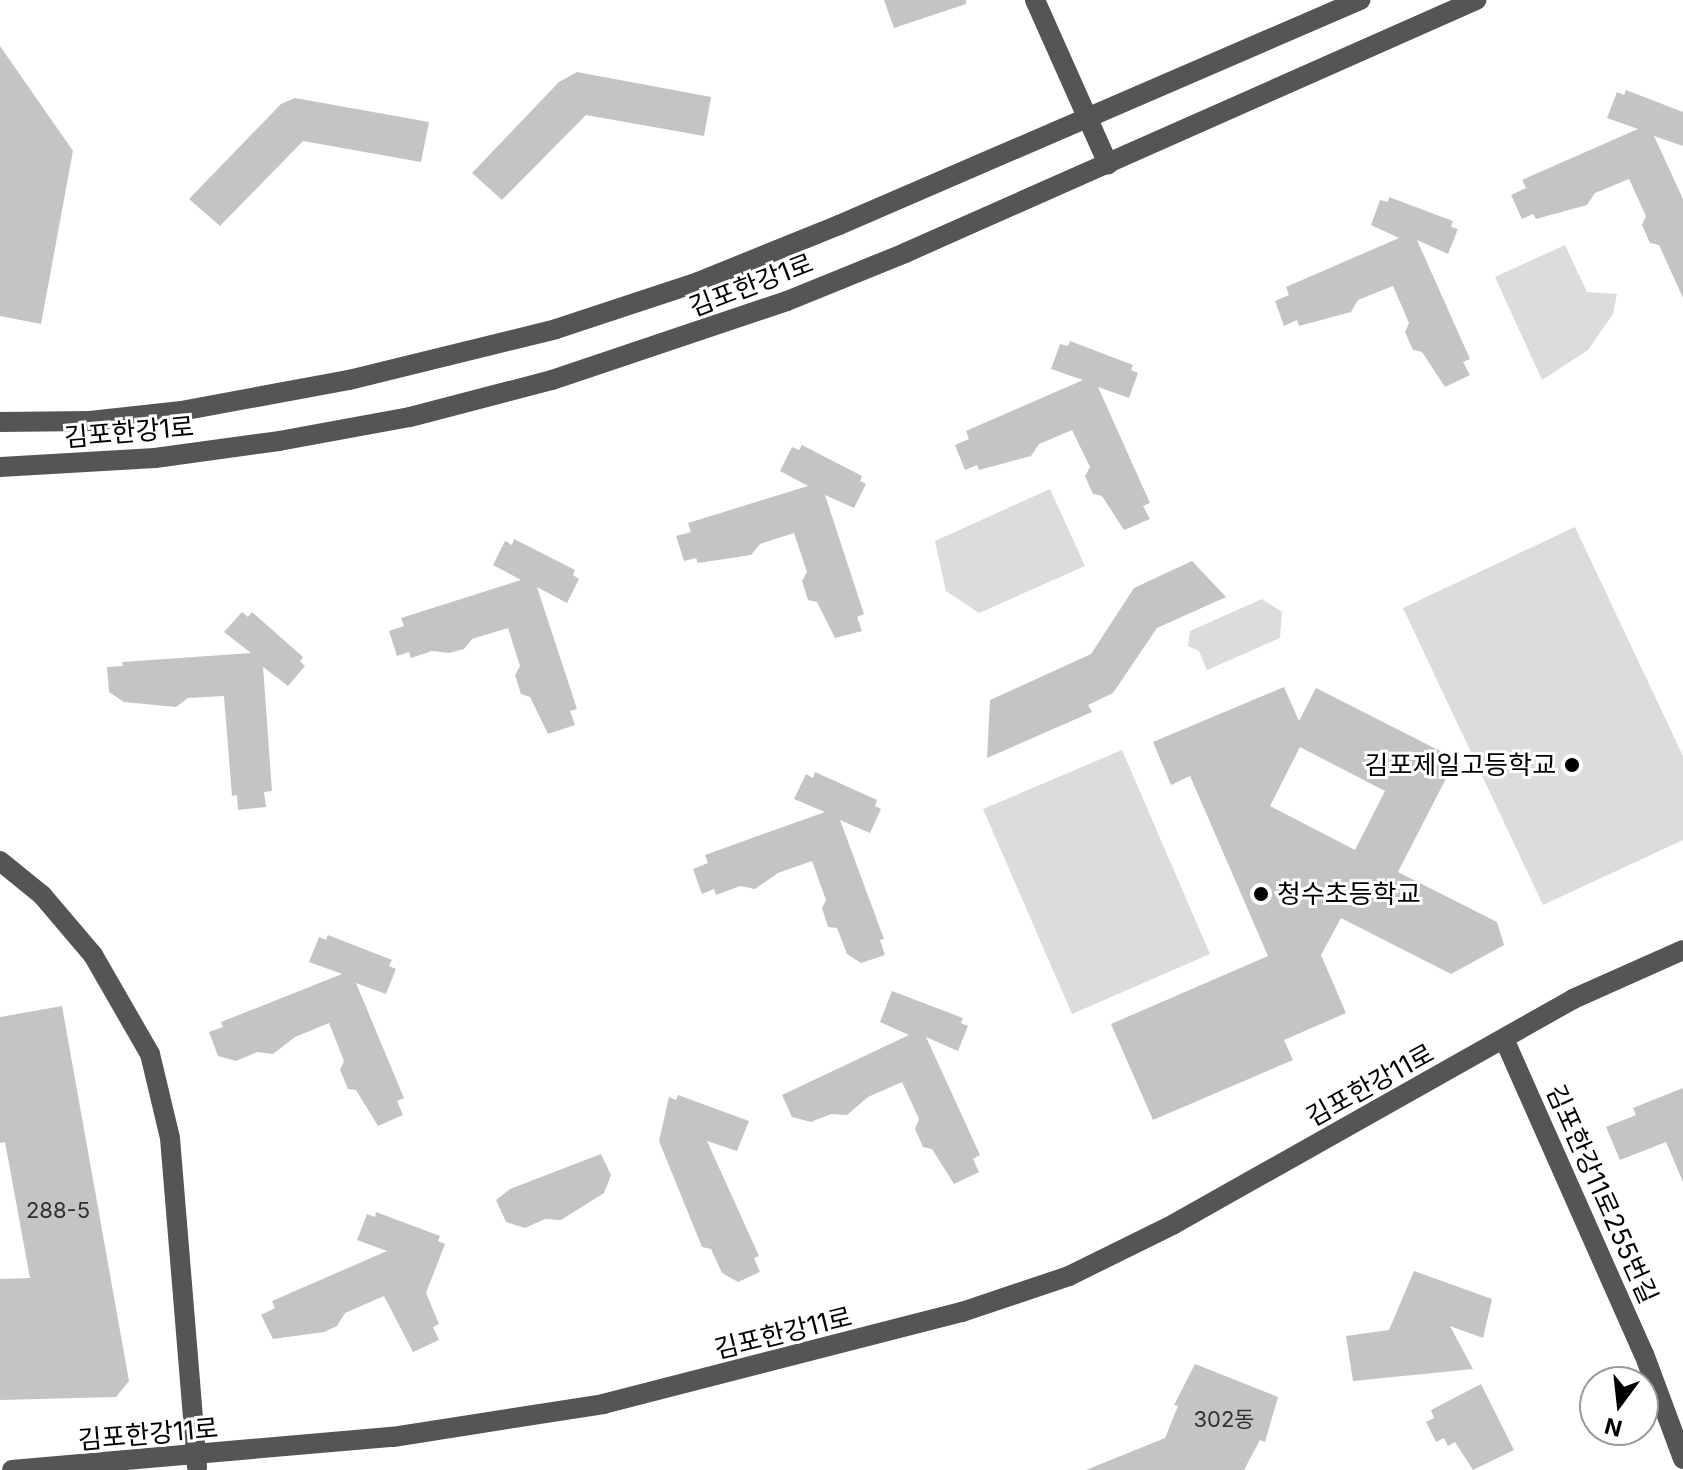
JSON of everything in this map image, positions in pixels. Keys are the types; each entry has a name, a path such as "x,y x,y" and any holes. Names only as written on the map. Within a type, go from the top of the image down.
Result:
{"street":[{"path":"1035,0 1108,164"},
{"name":"김포한강1로","path":"0,422 90,421 181,411 349,380 556,329 698,282 1088,121 1360,0"},
{"name":"김포한강1로","path":"0,467 155,458 279,441 410,417 552,380 787,301 1108,164 1476,0"},
{"path":"0,861 50,903 93,955 150,1054 170,1138 196,1463"},
{"name":"김포한강11로","path":"12,1470 196,1463 393,1437 603,1404 962,1312 1069,1276 1174,1224 1505,1041 1573,999 1683,950"},
{"name":"김포한강11로","path":"1505,1041 1683,963"},
{"name":"김포한강11로255번길","path":"1505,1041 1644,1354 1683,1459"}],"shaded area":[{"path":"1565,245 1587,292 1617,294 1613,314 1588,350 1542,380 1495,277"},
{"path":"1050,489 1085,566 979,613 946,591 935,541"},
{"name":"김포제일고등학교","path":"1575,527 1683,756 1683,840 1543,905 1403,608"},
{"path":"1262,599 1282,612 1280,638 1207,670 1199,651 1188,646 1190,631"},
{"path":"1122,750 1210,954 1072,1014 983,809"}],"building":[{"path":"884,0 966,0 966,4 894,28"},
{"path":"0,46 73,151 41,324 0,316"},
{"path":"577,72 711,97 704,136 586,115 502,200 472,173 559,82"},
{"path":"1626,90 1683,112 1683,146 1654,136 1683,199 1683,298 1659,245 1650,243 1642,225 1646,216 1629,179 1595,193 1587,205 1536,219 1533,214 1522,219 1511,195 1526,188 1522,180 1638,129 1607,118 1617,92 1624,95"},
{"path":"295,98 429,122 421,162 303,141 220,226 189,199 281,104"},
{"path":"1389,197 1453,221 1451,227 1458,229 1448,254 1417,240 1470,359 1463,362 1470,375 1445,387 1422,352 1413,350 1405,332 1409,323 1393,286 1358,300 1351,312 1299,326 1297,320 1284,326 1275,301 1289,295 1286,287 1399,238 1371,225 1380,200 1388,202"},
{"path":"1070,341 1133,365 1131,370 1138,373 1129,398 1098,387 1150,503 1143,506 1150,519 1124,530 1102,496 1093,494 1085,476 1090,467 1072,430 1039,444 1031,456 979,470 977,465 965,470 955,445 969,439 966,431 1083,380 1051,369 1060,344 1068,346"},
{"path":"802,445 862,476 860,481 866,484 854,508 825,495 864,614 857,617 862,631 835,638 817,602 808,600 802,581 807,572 794,533 760,544 751,555 698,563 696,558 684,561 676,536 691,532 688,523 808,486 780,471 792,447 799,450"},
{"path":"514,539 575,570 573,575 579,579 567,603 537,587 577,709 570,711 575,725 548,734 530,697 521,694 515,675 520,666 508,628 472,639 464,649 449,653 432,651 411,658 409,652 397,656 389,631 404,626 401,618 521,580 493,565 505,541 512,545"},
{"path":"1192,561 1226,597 1157,628 1113,693 1088,705 1092,712 987,758 990,700 1091,654 1134,588"},
{"path":"242,612 248,617 252,612 303,657 300,661 305,666 288,686 263,667 272,791 264,792 266,807 238,810 237,795 232,796 224,696 188,698 176,707 124,702 109,692 107,667 123,666 122,662 251,653 224,632"},
{"path":"1284,687 1299,721 1316,688 1456,759 1398,872 1497,922 1504,945 1451,974 1341,918 1321,955 1346,1013 1284,1040 1293,1060 1153,1120 1111,1024 1268,956 1190,776 1171,785 1153,742","holes":["1300,747 1385,791 1355,850 1270,806"]},
{"path":"815,772 877,800 875,806 881,809 870,833 840,820 884,939 880,940 885,955 861,963 847,954 837,928 828,927 822,908 826,900 812,861 778,873 755,889 740,886 716,895 714,889 702,894 693,869 708,863 705,855 825,812 794,799 806,774 813,778"},
{"path":"328,935 392,960 389,966 396,969 386,994 356,983 404,1098 397,1101 403,1115 378,1126 356,1090 348,1089 340,1070 344,1061 329,1023 295,1037 273,1054 257,1052 236,1061 218,1056 209,1032 223,1027 221,1022 342,974 309,962 319,937 326,940"},
{"path":"892,991 963,1018 961,1023 968,1026 958,1051 926,1037 980,1155 973,1159 979,1172 954,1184 932,1149 923,1147 915,1129 919,1119 902,1082 868,1097 847,1115 831,1114 811,1122 792,1117 782,1095 909,1035 880,1022"},
{"path":"62,1006 129,1381 116,1397 0,1400 0,1279 30,1278 5,1142 0,1143 0,1017"},
{"path":"1683,1088 1683,1182 1666,1142 1620,1160 1606,1127 1636,1115 1633,1108"},
{"path":"678,1095 749,1121 737,1151 707,1141 759,1256 754,1258 760,1272 738,1282 722,1273 711,1249 702,1247 659,1141 669,1097 676,1100"},
{"path":"601,1154 611,1175 604,1193 561,1220 545,1219 525,1228 506,1222 496,1200 510,1189"},
{"path":"376,1212 440,1236 438,1241 445,1244 426,1293 439,1324 433,1327 439,1340 413,1352 384,1296 345,1313 337,1326 324,1332 273,1339 261,1315 275,1308 272,1301 387,1251 357,1240 367,1214 375,1217"},
{"path":"1414,1271 1492,1299 1483,1338 1450,1326 1473,1369 1353,1381 1346,1336 1389,1330"},
{"path":"1195,1364 1278,1397 1265,1442 1260,1440 1244,1470 1086,1470 1165,1438 1178,1406 1174,1405"},
{"path":"1481,1384 1514,1450 1473,1470 1455,1442 1448,1446 1444,1438 1436,1442 1426,1422 1434,1418 1431,1410"}],"place":[{"name":"김포제일고등학교","path":"1572,765"},
{"name":"청수초등학교","path":"1261,894"}]}
